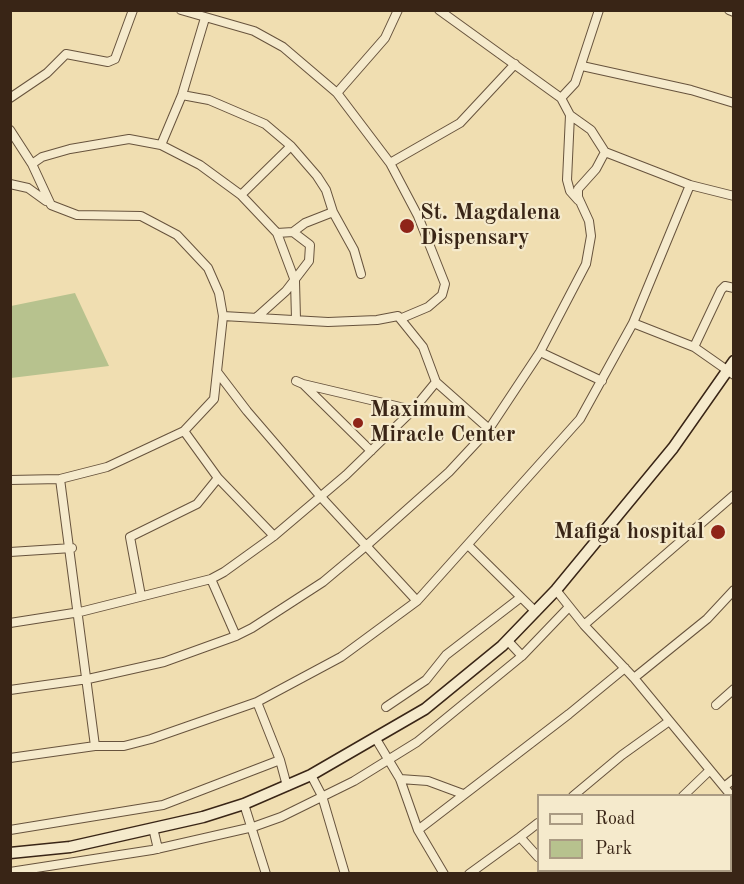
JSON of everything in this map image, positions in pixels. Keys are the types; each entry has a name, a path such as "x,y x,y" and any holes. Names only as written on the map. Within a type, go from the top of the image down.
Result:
{"street":[{"path":"10,98 48,74 66,54 109,62 116,59 133,10"},
{"path":"182,10 254,31 273,40 337,93 390,163 418,216 445,284 442,296 428,307 402,318 336,322 223,315"},
{"path":"337,93 385,38 398,10"},
{"path":"439,10 561,98 570,115 591,130 605,152 690,185 734,196"},
{"path":"561,98 575,83 598,10"},
{"path":"729,10 734,12"},
{"path":"161,145 182,94 205,18"},
{"path":"390,163 460,123 515,64"},
{"path":"582,66 691,90 734,103"},
{"path":"182,94 209,100 252,117 291,146 326,190 333,212 354,250 361,274"},
{"path":"570,115 567,180 570,191 582,203"},
{"path":"10,130 32,164 51,206"},
{"path":"32,164 52,153 116,140 137,139 161,145 200,165 241,195 277,233 295,281 296,319"},
{"path":"241,195 291,146"},
{"path":"10,690 88,679 164,662 236,636 323,582 449,472 489,429 540,352 586,264 591,236 589,221 578,197 580,185 596,169 605,152"},
{"path":"10,184 28,188 51,206 77,215 141,216 164,227 185,242 208,268 219,293 223,315 214,399 184,431 129,458 60,479 10,480"},
{"path":"10,758 96,746 124,746 257,702 341,657 417,601 580,419 633,323 690,185"},
{"path":"277,233 293,232 305,223 333,212"},
{"path":"257,317 295,281 306,266 311,250 308,243 293,232"},
{"path":"694,347 722,288 734,288"},
{"path":"402,318 423,347 436,382 489,429"},
{"path":"10,853 70,847 153,828 244,804 287,786 312,775 425,709 508,641 556,590 673,448 732,369 694,347 633,323"},
{"path":"540,352 602,381"},
{"path":"218,373 321,497 417,601"},
{"path":"10,623 80,612 211,579 274,536 321,497 413,410 436,382"},
{"path":"370,451 300,383 413,410"},
{"path":"184,431 218,477 274,536"},
{"path":"141,596 130,537 197,504 218,477"},
{"path":"60,479 72,548 96,746"},
{"path":"584,625 734,495"},
{"path":"468,545 536,612"},
{"path":"10,552 72,548"},
{"path":"211,579 236,636"},
{"path":"556,590 584,625 634,678 668,722 730,794"},
{"path":"634,678 707,619 734,590"},
{"path":"386,707 426,680 446,655 520,598"},
{"path":"10,873 158,849 253,827 322,796 390,762 479,693 522,656 569,607"},
{"path":"508,641 522,656"},
{"path":"418,830 625,668"},
{"path":"716,705 734,689"},
{"path":"257,702 280,760 287,786"},
{"path":"574,794 622,754 668,722"},
{"path":"376,739 400,779 418,830 444,873"},
{"path":"10,830 163,805 280,760"},
{"path":"684,794 709,771"},
{"path":"312,775 322,796 345,873"},
{"path":"400,779 428,782 463,794"},
{"path":"724,787 734,779"},
{"path":"244,804 266,873"},
{"path":"469,873 537,824"},
{"path":"153,828 158,849"},
{"path":"520,837 537,856"}],"green space":[{"path":"75,293 109,366 11,378 11,306"}],"place":[{"name":"St. Magdalena Dispensary","path":"407,226"},
{"name":"Maximum Miracle Center","path":"358,423"},
{"name":"Mafiga hospital","path":"718,532"}]}
